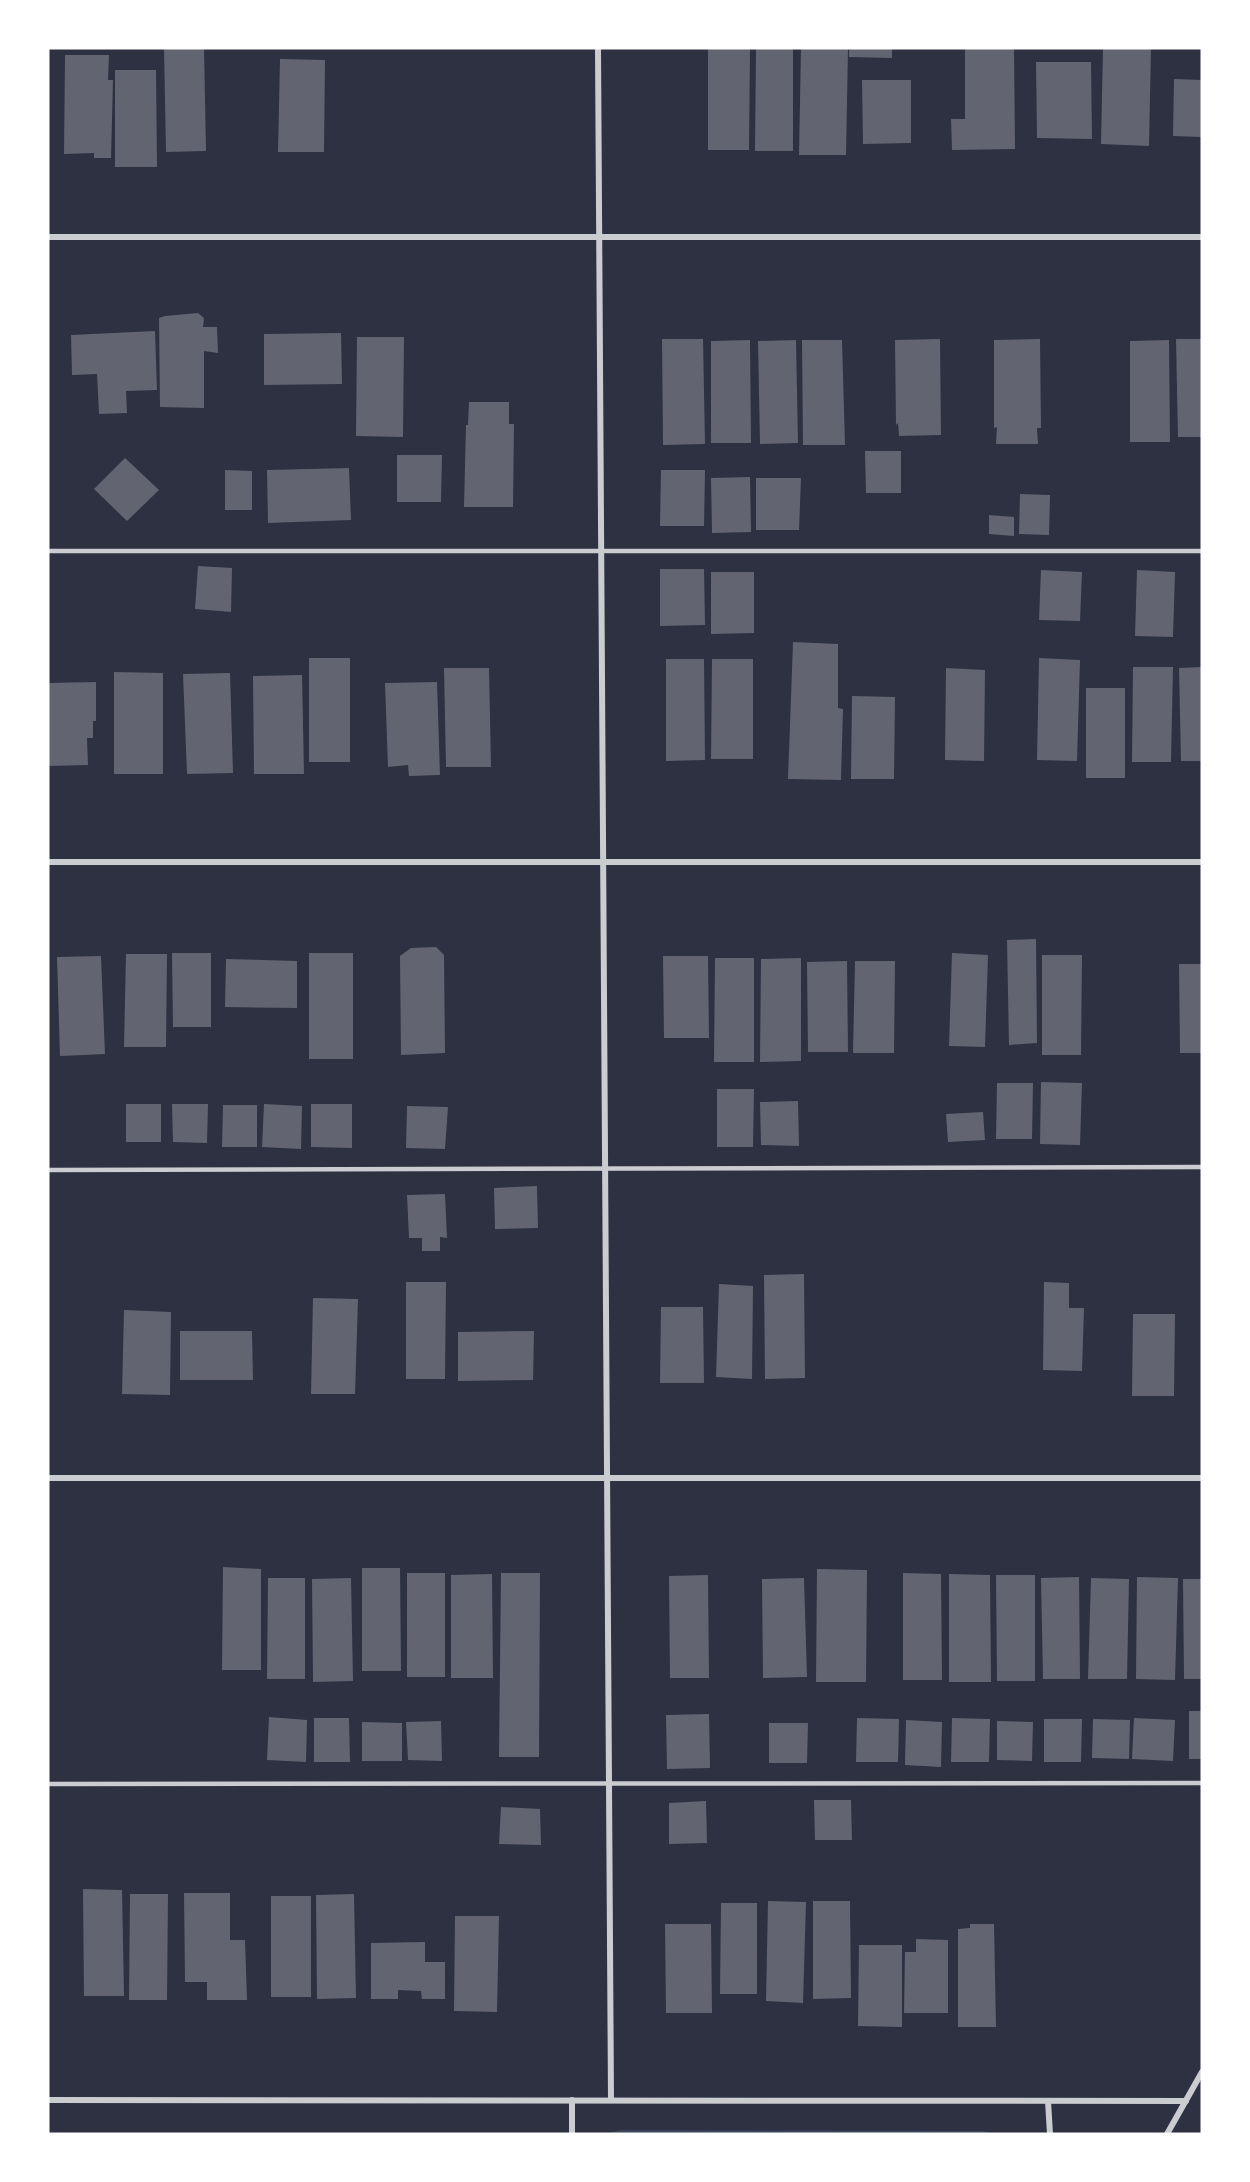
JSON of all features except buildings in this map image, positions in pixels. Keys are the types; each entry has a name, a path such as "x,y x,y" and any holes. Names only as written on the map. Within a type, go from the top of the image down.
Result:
{"street":[{"path":"598,48 611,2100"},
{"path":"48,237 1202,237"},
{"path":"48,862 1202,861"},
{"path":"48,1478 1202,1478"},
{"path":"1167,2134 1202,2072"},
{"path":"48,2100 1186,2101"},
{"path":"572,2100 572,2134"},
{"path":"1048,2101 1050,2134"}],"lane":[{"path":"48,551 1202,551"},
{"path":"48,1170 1202,1167"},
{"path":"48,1784 1202,1783"}],"shaded area":[{"path":"620,2130 983,2131 994,2134 607,2134"}]}
